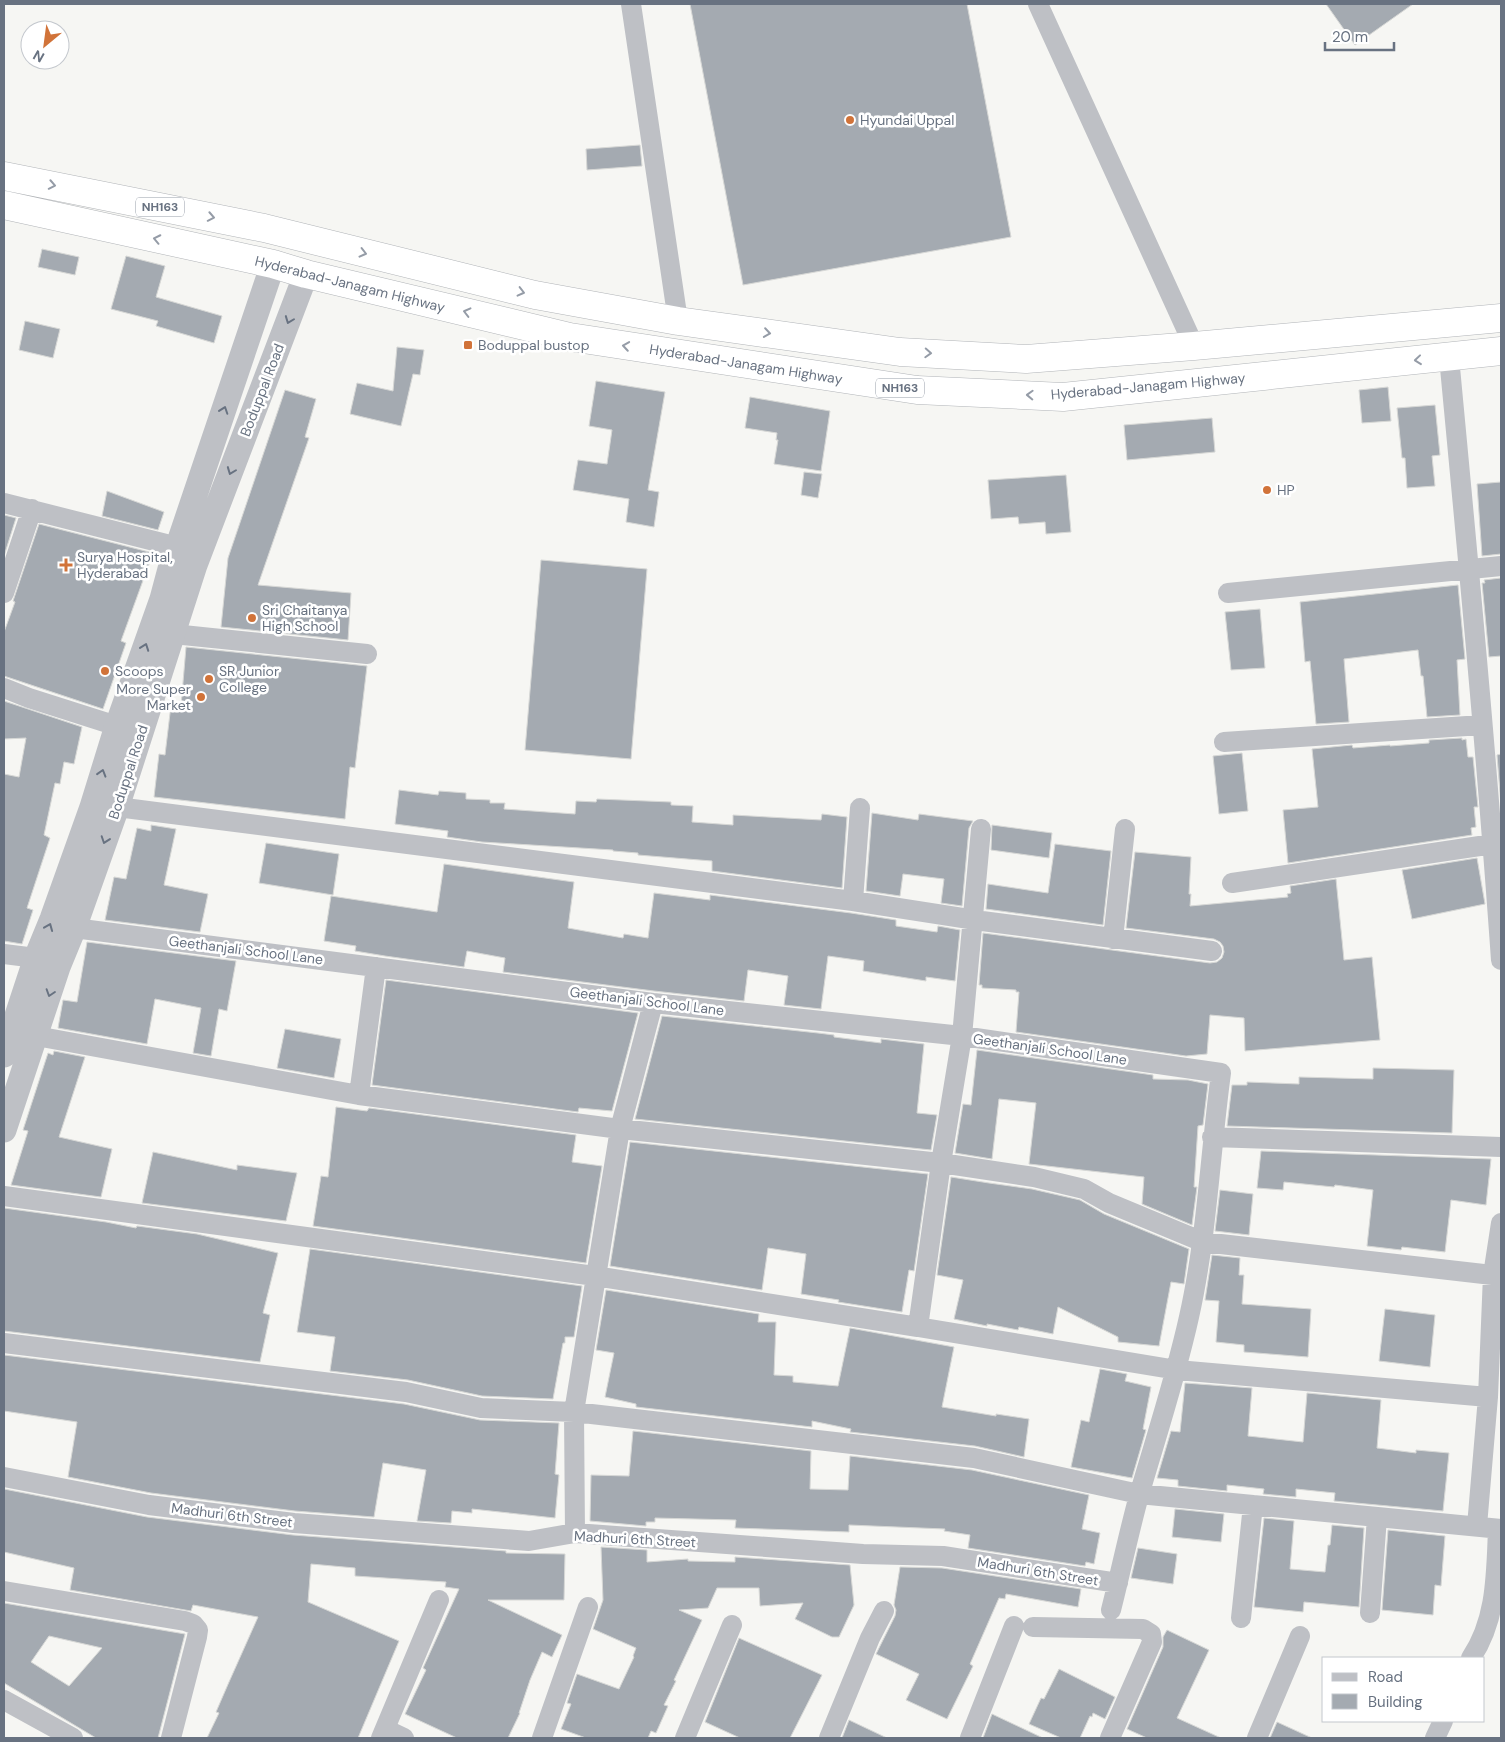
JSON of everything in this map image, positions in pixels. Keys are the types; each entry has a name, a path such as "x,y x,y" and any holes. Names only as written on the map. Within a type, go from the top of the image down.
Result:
{"highway":[{"name":"NH163","path":"4,176 264,228 535,295 678,321 900,352 1026,359 1501,318"},
{"name":"Hyderabad-Janagam Highway","path":"4,205 273,264 306,274 570,337 917,390 1063,397 1501,351"},
{"path":"731,362 733,329"}],"street":[{"path":"631,4 678,321"},
{"path":"1038,4 1194,346"},
{"name":"Boduppal Road","path":"4,1055 36,958 92,807 117,726 162,599 170,569 273,264"},
{"name":"Boduppal Road","path":"4,1130 58,967 74,928 117,807 195,565 306,274"},
{"path":"1448,356 1469,569 1501,960"},
{"path":"4,503 178,547"},
{"path":"4,593 32,509"},
{"path":"1228,593 1501,566"},
{"path":"173,634 367,654"},
{"path":"4,688 117,726"},
{"path":"1224,742 1482,724"},
{"path":"117,807 853,901 974,920 1212,951"},
{"path":"853,901 860,808"},
{"path":"918,1327 941,1163 962,1036 981,828"},
{"path":"1113,939 1125,828"},
{"path":"1232,883 1493,844"},
{"name":"Geethanjali School Lane","path":"74,928 652,1003 962,1036 1220,1073 1212,1137"},
{"path":"4,954 36,958"},
{"path":"359,1094 376,966"},
{"path":"575,1533 574,1412 620,1129 652,1003"},
{"path":"36,1036 359,1094 620,1129 941,1163 1034,1177 1084,1189 1109,1203 1203,1242 1497,1276"},
{"path":"1111,1610 1139,1494 1190,1316 1203,1242 1212,1137 1501,1148"},
{"path":"4,1196 595,1276 1176,1370 1488,1397"},
{"path":"1477,1526 1501,1223"},
{"path":"4,1343 396,1391 481,1408 574,1412 974,1458 1139,1494 1500,1529 1496,1586 1491,1614 1479,1645 1472,1657"},
{"name":"Madhuri 6th Street","path":"4,1477 149,1504 294,1523 529,1541 575,1533 862,1554 943,1556 1118,1583"},
{"path":"1241,1618 1253,1505"},
{"path":"1370,1613 1377,1517"},
{"path":"4,1591 185,1621 193,1624 198,1630 197,1637 171,1738"},
{"path":"404,1738 383,1734 439,1600"},
{"path":"542,1738 588,1608"},
{"path":"829,1738 870,1638 884,1611"},
{"path":"685,1738 732,1625"},
{"path":"970,1738 1024,1627 1143,1629 1151,1634 1152,1642 1110,1738"},
{"path":"1257,1738 1300,1636"},
{"path":"4,1700 73,1738"},
{"path":"1435,1738 1443,1722"}],"building":[{"name":"Hyundai Uppal","path":"690,4 967,4 1011,237 743,285"},
{"path":"1326,4 1413,4 1355,45"},
{"path":"640,145 642,166 587,170 586,149"},
{"path":"42,249 79,257 75,275 38,267"},
{"path":"126,256 165,266 156,297 222,316 214,343 156,326 158,321 111,309"},
{"path":"25,321 60,329 53,358 19,350"},
{"path":"397,347 424,350 420,375 413,374 401,426 350,414 357,383 393,391"},
{"path":"596,381 665,392 648,490 659,492 654,527 626,522 629,499 573,490 578,460 607,464 612,430 589,426"},
{"path":"1388,387 1391,421 1362,423 1359,390"},
{"path":"285,390 316,399 305,437 309,438 258,585 351,593 348,640 221,627 228,558"},
{"path":"750,397 830,411 821,471 774,464 778,440 776,440 777,433 745,428"},
{"path":"1435,405 1440,455 1432,456 1435,486 1407,488 1405,458 1402,458 1397,408"},
{"path":"1212,418 1215,452 1127,460 1124,425"},
{"path":"804,472 822,474 818,498 801,495"},
{"path":"1066,475 1071,532 1046,534 1045,522 1019,524 1018,517 991,519 988,480"},
{"path":"1501,482 1501,554 1482,556 1477,484"},
{"path":"107,491 164,512 158,530 102,516"},
{"path":"4,515 16,518 4,556"},
{"path":"39,524 153,553 121,641 126,643 103,709 4,676 4,632"},
{"path":"541,560 647,569 631,759 525,750"},
{"path":"1501,578 1501,656 1489,657 1482,583 1485,583 1484,580"},
{"path":"1458,585 1465,659 1457,660 1460,715 1427,717 1418,650 1344,659 1349,722 1316,724 1310,661 1305,662 1300,602"},
{"path":"1260,609 1265,668 1231,670 1225,612"},
{"path":"186,647 367,666 355,768 350,767 345,819 154,797 159,754 165,755 171,705 181,706"},
{"path":"4,701 82,727 74,764 64,762 60,784 55,783 44,835 50,838 27,908 33,910 22,944 4,941 4,774 19,777 26,738 4,739"},
{"path":"1462,738 1462,740 1466,739 1468,757 1473,757 1478,807 1474,807 1476,827 1471,828 1472,835 1288,863 1283,810 1318,807 1312,749 1352,745 1353,748 1390,746 1429,743 1429,740"},
{"path":"1242,753 1248,811 1219,814 1213,756"},
{"path":"1501,754 1501,805 1497,755"},
{"path":"399,790 438,795 439,791 466,793 466,799 490,800 490,803 505,803 504,809 575,814 576,801 596,802 597,799 671,802 671,805 693,806 692,822 733,825 733,815 821,820 822,814 847,817 842,888 712,871 712,861 638,855 638,853 613,850 482,842 447,837 448,831 395,824"},
{"path":"872,813 918,820 919,814 973,821 969,828 962,906 941,903 944,879 903,874 900,896 866,891"},
{"path":"151,825 176,829 164,885 208,894 200,932 105,920 114,877 126,879 137,828 151,831"},
{"path":"992,825 1052,833 1049,858 991,850"},
{"path":"266,843 339,854 333,895 259,883"},
{"path":"1055,844 1111,851 1103,925 986,909 988,884 1048,893"},
{"path":"1135,852 1191,857 1190,906 1288,897 1287,894 1291,893 1290,886 1336,879 1344,960 1372,957 1380,1040 1245,1051 1244,1018 1210,1015 1207,1054 1186,1056 1016,1032 1019,992 1016,992 1016,990 982,988 982,985 979,985 983,933 1210,963 1217,962 1222,958 1223,946 1214,939 1126,928"},
{"path":"1477,858 1485,904 1412,919 1402,870"},
{"path":"444,864 574,882 568,928 623,938 624,934 648,938 654,893 710,900 710,895 851,913 896,920 896,926 937,932 938,926 960,930 955,981 926,977 926,981 863,971 864,961 828,956 821,1009 784,1005 788,976 748,970 744,1001 503,972 505,958 467,951 464,967 355,951 356,946 324,941 331,896 437,912"},
{"path":"87,942 236,961 227,1011 219,1009 211,1056 193,1053 201,1008 155,999 147,1044 58,1028 63,1000 77,1002"},
{"path":"386,980 638,1013 612,1111 579,1108 578,1112 372,1085"},
{"path":"662,1016 818,1033 881,1043 881,1039 924,1044 917,1113 937,1115 931,1150 635,1119"},
{"path":"285,1029 341,1039 334,1078 277,1068"},
{"path":"977,1050 1153,1075 1153,1079 1188,1080 1208,1084 1203,1125 1198,1126 1194,1187 1197,1187 1192,1225 1142,1204 1144,1177 1029,1164 1036,1103 999,1099 992,1159 955,1153 963,1104 971,1105"},
{"path":"54,1051 85,1057 59,1137 112,1149 101,1197 11,1185 28,1131 23,1130 48,1053 53,1055"},
{"path":"1373,1068 1454,1070 1452,1133 1227,1126 1232,1085 1247,1085 1247,1082 1299,1084 1299,1077 1373,1079"},
{"path":"336,1107 367,1111 369,1108 576,1135 572,1162 602,1166 586,1263 313,1226 321,1176 328,1177"},
{"path":"630,1142 928,1174 914,1271 909,1270 902,1312 801,1294 806,1254 768,1248 762,1290 610,1266"},
{"path":"1261,1151 1491,1159 1486,1205 1451,1200 1445,1252 1402,1247 1401,1250 1367,1246 1373,1190 1335,1185 1334,1187 1284,1182 1283,1190 1257,1188"},
{"path":"153,1152 237,1170 237,1165 297,1173 286,1221 142,1203"},
{"path":"951,1177 1032,1189 1080,1200 1104,1214 1189,1249 1184,1284 1171,1282 1159,1346 1118,1342 1118,1337 1058,1307 1053,1334 1019,1327 1018,1330 987,1324 987,1326 954,1319 963,1280 937,1275"},
{"path":"1220,1190 1253,1194 1249,1235 1215,1231"},
{"path":"4,1208 136,1228 137,1226 197,1234 278,1253 263,1313 270,1315 260,1362 4,1331"},
{"path":"310,1249 582,1286 574,1337 565,1337 553,1399 482,1396 408,1380 330,1371 335,1337 297,1332"},
{"path":"1212,1255 1240,1258 1239,1275 1244,1275 1242,1304 1311,1309 1308,1357 1244,1352 1244,1345 1216,1342 1219,1301 1205,1300"},
{"path":"606,1290 759,1314 758,1322 776,1322 774,1375 793,1376 793,1382 838,1386 850,1328 954,1347 942,1407 996,1416 996,1414 1029,1419 1024,1457 975,1446 850,1432 851,1429 812,1421 812,1427 636,1407 636,1404 605,1397 614,1353 596,1350"},
{"path":"1385,1309 1435,1315 1430,1367 1379,1361"},
{"path":"4,1355 404,1404 480,1420 559,1423 555,1474 559,1475 555,1518 472,1509 472,1513 452,1511 451,1523 417,1521 426,1470 383,1463 374,1517 295,1511 151,1493 68,1477 77,1422 4,1411"},
{"path":"1100,1369 1127,1374 1125,1381 1151,1387 1143,1429 1146,1430 1132,1478 1071,1467 1081,1420 1089,1422"},
{"path":"1185,1383 1252,1388 1248,1436 1303,1442 1307,1393 1381,1400 1377,1448 1416,1453 1416,1450 1449,1453 1443,1511 1334,1501 1335,1493 1296,1489 1296,1497 1263,1494 1264,1489 1227,1485 1227,1491 1178,1486 1178,1480 1157,1478 1171,1431 1180,1432"},
{"path":"633,1431 811,1451 810,1489 848,1490 850,1456 972,1470 1089,1495 1082,1529 1100,1533 1094,1564 1086,1562 1085,1566 968,1548 970,1535 944,1531 945,1529 849,1525 849,1532 735,1528 736,1520 655,1518 655,1522 646,1522 646,1526 590,1521 591,1475 629,1476"},
{"path":"4,1489 147,1517 293,1535 506,1551 506,1553 565,1554 564,1600 488,1600 562,1635 552,1657 542,1652 530,1680 520,1713 508,1738 457,1738 405,1714 426,1670 423,1668 459,1589 445,1587 446,1582 355,1576 355,1568 311,1564 308,1602 399,1641 358,1738 207,1738 219,1713 216,1712 258,1617 193,1605 191,1611 70,1590 74,1568 4,1552"},
{"path":"1175,1509 1224,1514 1221,1542 1172,1537"},
{"path":"1264,1518 1294,1521 1290,1569 1325,1572 1332,1525 1364,1528 1359,1607 1304,1602 1303,1612 1254,1607"},
{"path":"1388,1530 1445,1536 1441,1586 1435,1585 1433,1615 1382,1610"},
{"path":"601,1547 647,1550 647,1562 688,1559 688,1561 735,1562 735,1557 850,1565 854,1605 839,1637 832,1637 795,1619 803,1603 760,1606 759,1588 717,1588 708,1608 679,1610 702,1620 674,1680 676,1681 664,1705 668,1706 656,1733 651,1731 648,1738 586,1738 561,1729 571,1704 567,1703 577,1674 619,1689 634,1657 636,1648 593,1629 603,1600"},
{"path":"1138,1548 1177,1554 1173,1584 1131,1578"},
{"path":"900,1567 942,1568 1081,1589 1078,1607 1006,1594 1005,1599 999,1598 970,1664 973,1666 947,1719 906,1700 919,1674 876,1654 895,1616 896,1610 894,1605"},
{"path":"4,1603 185,1634 158,1738 96,1738 4,1683","holes":["49,1636 102,1648 69,1686 31,1662"]},
{"path":"1167,1630 1209,1650 1177,1718 1221,1738 1147,1738 1127,1729 1163,1647 1163,1637"},
{"path":"739,1638 822,1675 790,1738 740,1738 705,1722"},
{"path":"1059,1669 1115,1697 1105,1719 1093,1713 1092,1717 1090,1716 1080,1738 1061,1738 1029,1724 1041,1698 1044,1699"},
{"path":"992,1714 1043,1738 983,1738"},
{"path":"849,1720 887,1738 842,1738"},
{"path":"1277,1722 1312,1738 1270,1738"}],"place":[{"name":"Hyundai Uppal","path":"850,120"},
{"name":"Boduppal bustop","path":"468,345"},
{"name":"HP","path":"1267,490"},
{"name":"Surya Hospital, Hyderabad","path":"66,565"},
{"name":"Sri Chaitanya High School","path":"252,618"},
{"name":"Scoops","path":"105,671"},
{"name":"SR Junior College","path":"209,679"},
{"name":"More Super Market","path":"201,697"}]}
